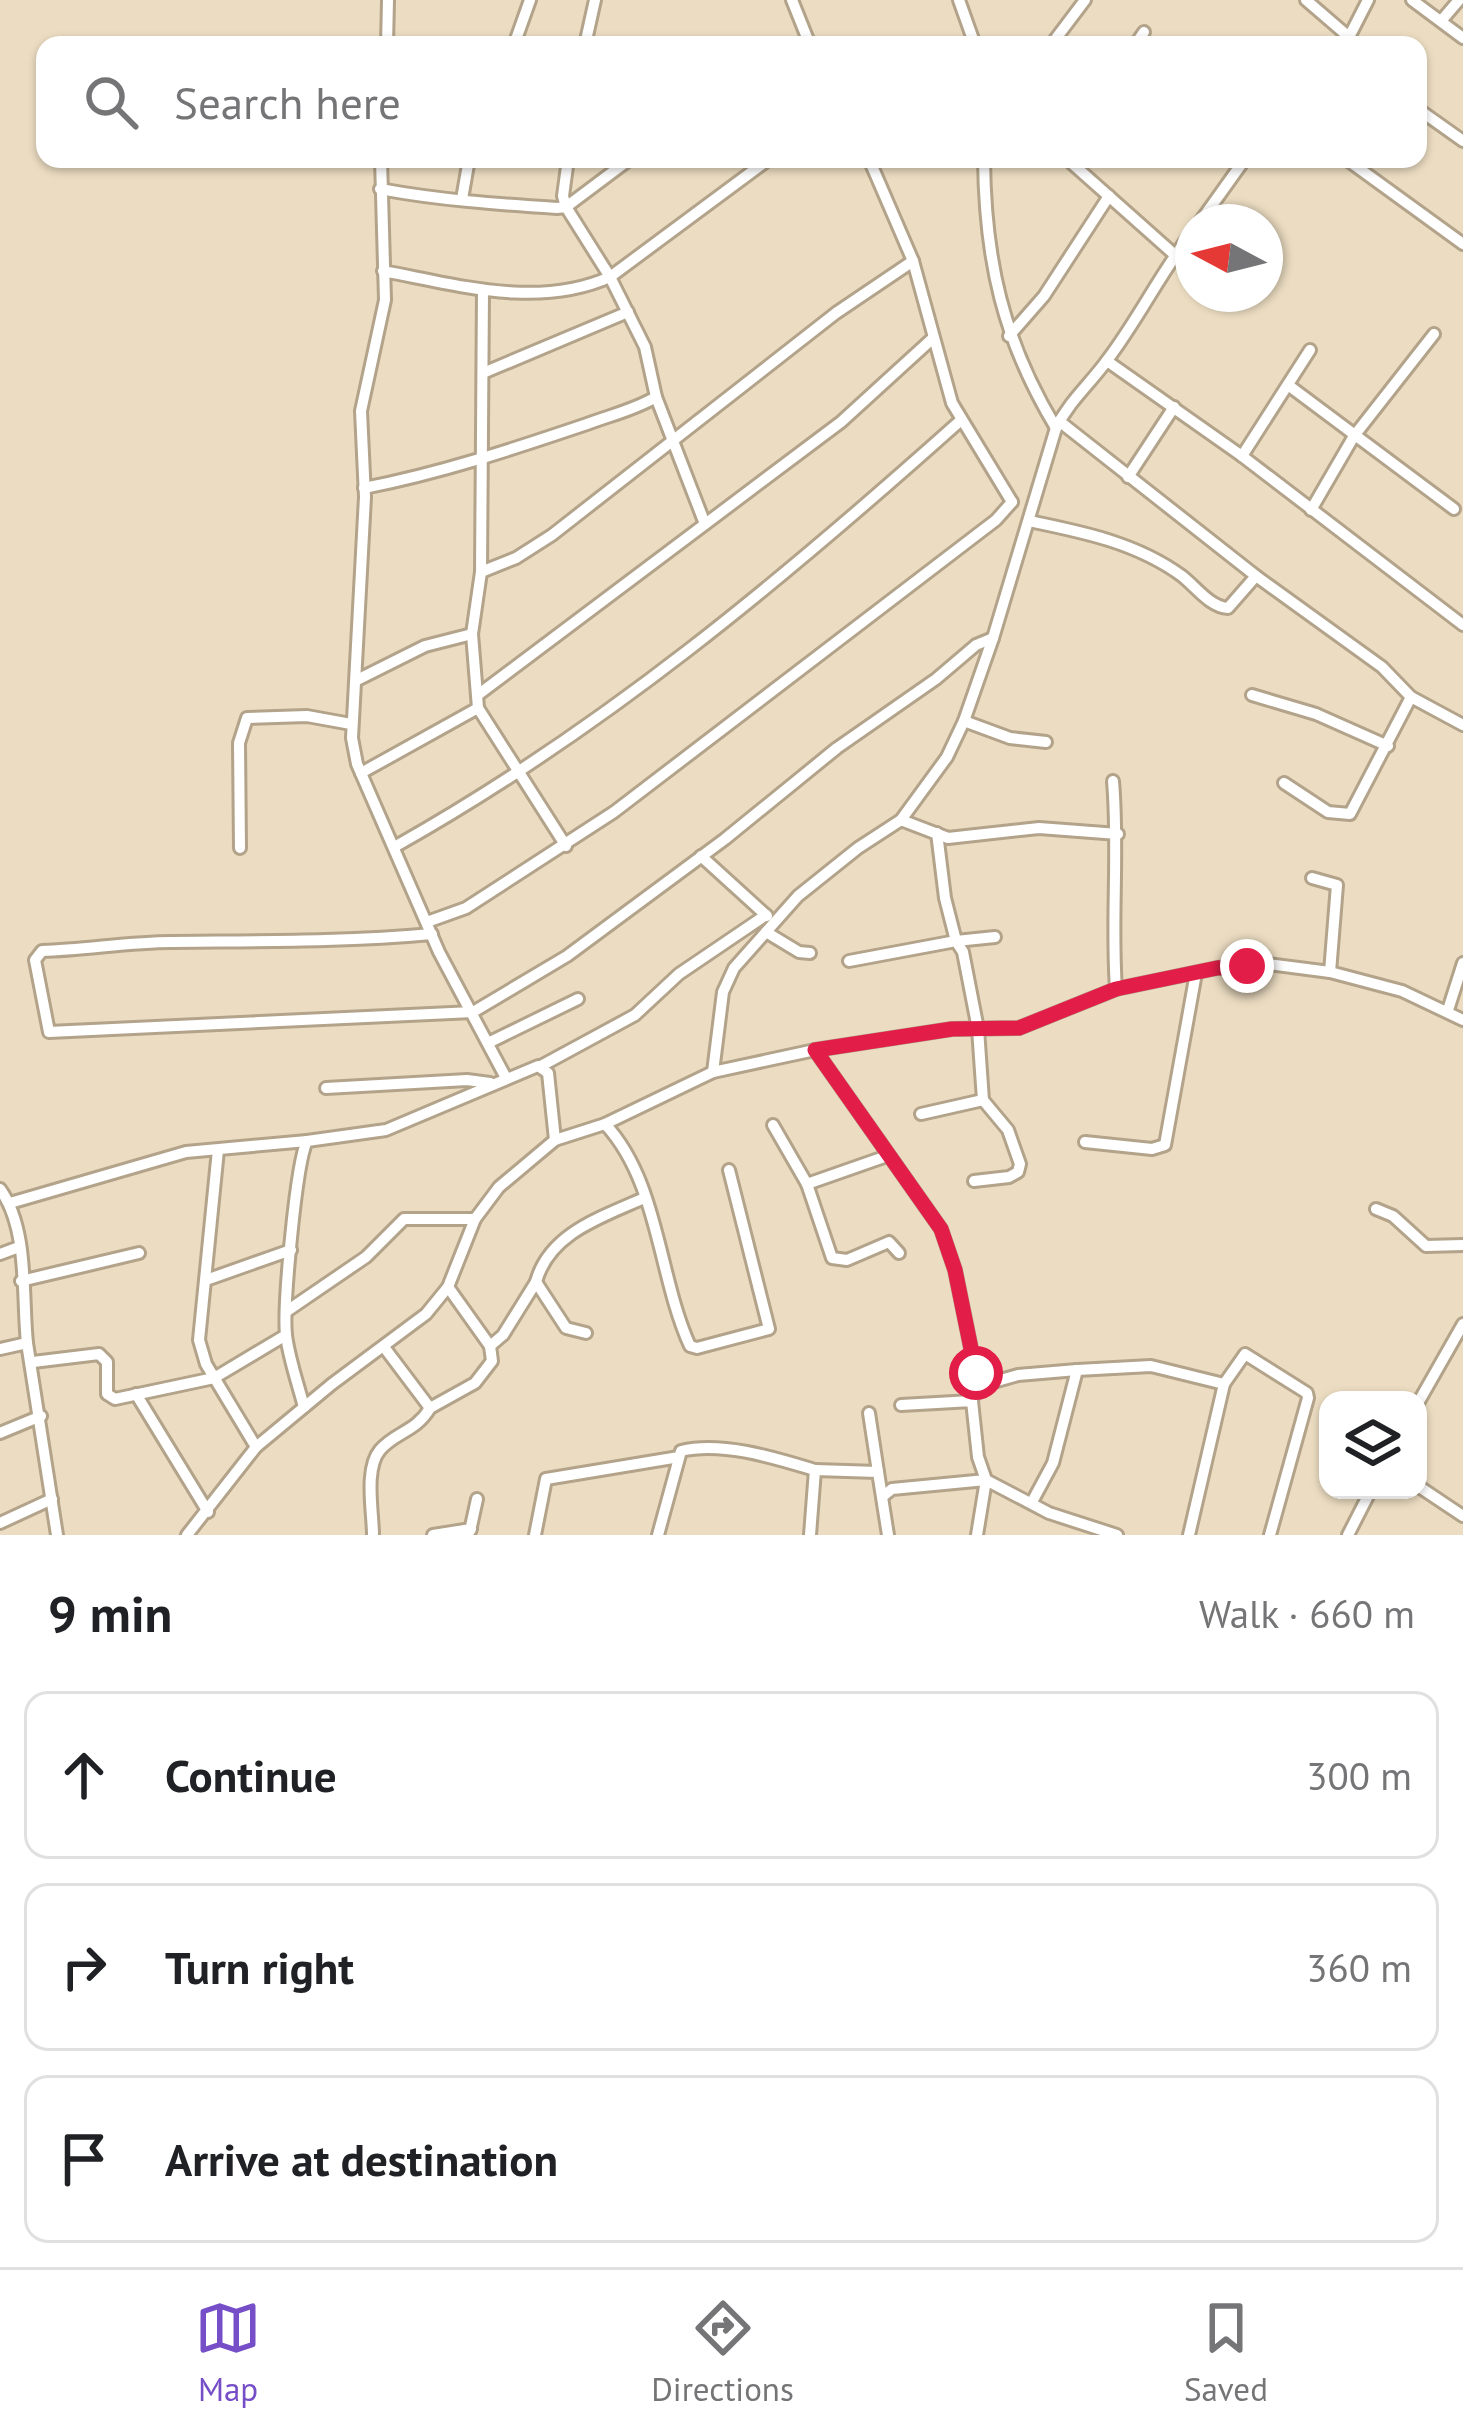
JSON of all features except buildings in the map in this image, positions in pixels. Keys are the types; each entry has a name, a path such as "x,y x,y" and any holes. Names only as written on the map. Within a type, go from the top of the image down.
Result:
{"street":[{"path":"387,36 388,0"},
{"path":"517,36 530,0"},
{"path":"587,36 595,0"},
{"path":"792,0 806,36"},
{"path":"1058,36 1084,0"},
{"path":"1306,0 1342,36"},
{"path":"1350,36 1368,0"},
{"path":"1412,0 1463,38"},
{"path":"1441,21 1460,0"},
{"path":"965,2 973,36"},
{"path":"1141,36 1144,32"},
{"path":"1427,115 1463,141"},
{"path":"381,168 386,300 376,328 361,411 364,488 351,724 361,773 429,928 490,1042 500,1081"},
{"path":"462,199 467,168"},
{"path":"567,168 566,207 610,277 645,347 656,397 705,524"},
{"path":"380,189 441,201 566,207 618,168"},
{"path":"383,271 483,290 581,290 610,277 757,168"},
{"path":"873,168 913,261 932,339 960,421 1012,502 1032,515 1131,547 1179,574 1219,607 1228,608 1256,575"},
{"path":"984,168 987,241 1009,336 1029,383 1058,424 1382,667 1411,697 1463,725"},
{"path":"712,1072 723,992 734,968 769,923 858,848 901,820 938,775 964,721 993,638 1058,424 1070,402 1108,361 1175,255 1077,168"},
{"path":"1213,204 1239,168"},
{"path":"1358,168 1463,244"},
{"path":"1009,336 1044,296 1109,196"},
{"path":"481,572 516,558 552,535 836,313 913,261"},
{"path":"483,290 481,572 472,634 478,708 566,846"},
{"path":"483,373 628,312"},
{"path":"1311,510 1354,436 1434,334"},
{"path":"479,694 841,422 932,339"},
{"path":"1242,455 1310,350"},
{"path":"1108,361 1242,455 1463,625"},
{"path":"1288,386 1454,509"},
{"path":"364,488 445,471 656,397"},
{"path":"1127,477 1174,407"},
{"path":"396,846 520,772 630,698 862,509 960,421"},
{"path":"993,638 976,645 936,680 837,748 567,956 473,1012 49,1032 34,960 41,951 171,942 242,943 429,928 466,908 566,846 996,520 1012,502"},
{"path":"357,680 425,646 472,634"},
{"path":"1252,694 1316,714 1388,746"},
{"path":"1284,783 1328,812 1350,814 1411,697"},
{"path":"361,773 478,708"},
{"path":"240,848 239,743 247,718 307,716 351,724"},
{"path":"964,721 1010,738 1046,742"},
{"path":"1113,781 1118,834 1116,989"},
{"path":"901,820 948,838 1039,828 1118,834"},
{"path":"937,833 945,898 963,952 978,1029 982,1100 1008,1130 1020,1164 1010,1177 974,1181"},
{"path":"701,856 799,952 810,953"},
{"path":"1312,878 1337,885 1330,972"},
{"path":"10,1203 186,1152 386,1130 541,1066 635,1015 679,974 769,923"},
{"path":"849,961 994,937"},
{"path":"1448,1010 1463,963"},
{"path":"188,1535 256,1448 414,1326 448,1287 475,1220 499,1187 555,1141 605,1124 712,1072 815,1050 1019,1028 1116,989 1268,964 1330,972 1402,991 1463,1020"},
{"path":"1085,1142 1152,1149 1165,1145 1196,973"},
{"path":"490,1042 578,999"},
{"path":"815,1050 941,1229 955,1270 976,1387 972,1401 978,1457 986,1480 977,1535"},
{"path":"541,1066 548,1073 555,1141"},
{"path":"326,1088 500,1081"},
{"path":"921,1114 982,1100"},
{"path":"605,1124 632,1160 677,1318 690,1346 704,1348 767,1333 770,1324 729,1170"},
{"path":"773,1125 808,1184 832,1258 847,1260 889,1242 899,1253"},
{"path":"304,1407 286,1336 299,1169 307,1141"},
{"path":"218,1150 199,1340 214,1378 256,1448"},
{"path":"808,1184 887,1156"},
{"path":"0,1190 10,1203 19,1247 27,1343 57,1535"},
{"path":"490,1346 503,1335 556,1245 584,1225 644,1198"},
{"path":"1376,1209 1393,1216 1426,1246 1463,1245"},
{"path":"287,1312 366,1257 404,1219 475,1220"},
{"path":"0,1255 19,1247"},
{"path":"206,1280 291,1250"},
{"path":"21,1281 139,1253"},
{"path":"536,1282 566,1328 586,1334"},
{"path":"373,1535 375,1462 381,1449 422,1424 430,1408 475,1384 492,1361 490,1346 448,1287"},
{"path":"1425,1391 1463,1324"},
{"path":"33,1362 99,1354 106,1362 110,1398 214,1378 286,1336"},
{"path":"0,1349 27,1343"},
{"path":"384,1347 430,1408"},
{"path":"1189,1535 1224,1384 1245,1354 1307,1393 1270,1535"},
{"path":"976,1387 1018,1375 1151,1366 1224,1384"},
{"path":"1032,1502 1053,1463 1076,1370"},
{"path":"136,1394 208,1512"},
{"path":"901,1405 972,1401"},
{"path":"869,1414 888,1535"},
{"path":"0,1432 41,1416"},
{"path":"658,1535 681,1451 696,1447 740,1452 815,1471 878,1472"},
{"path":"535,1535 546,1479 680,1457"},
{"path":"810,1535 815,1471"},
{"path":"883,1496 892,1489 986,1480 1049,1513 1110,1534"},
{"path":"1427,1492 1463,1516"},
{"path":"0,1523 52,1499"},
{"path":"434,1535 470,1532 477,1499"},
{"path":"1348,1535 1366,1499"}],"route":[{"path":"976,1373 955,1270 941,1229 815,1050 952,1029 1019,1028 1116,989 1247,966"}]}
